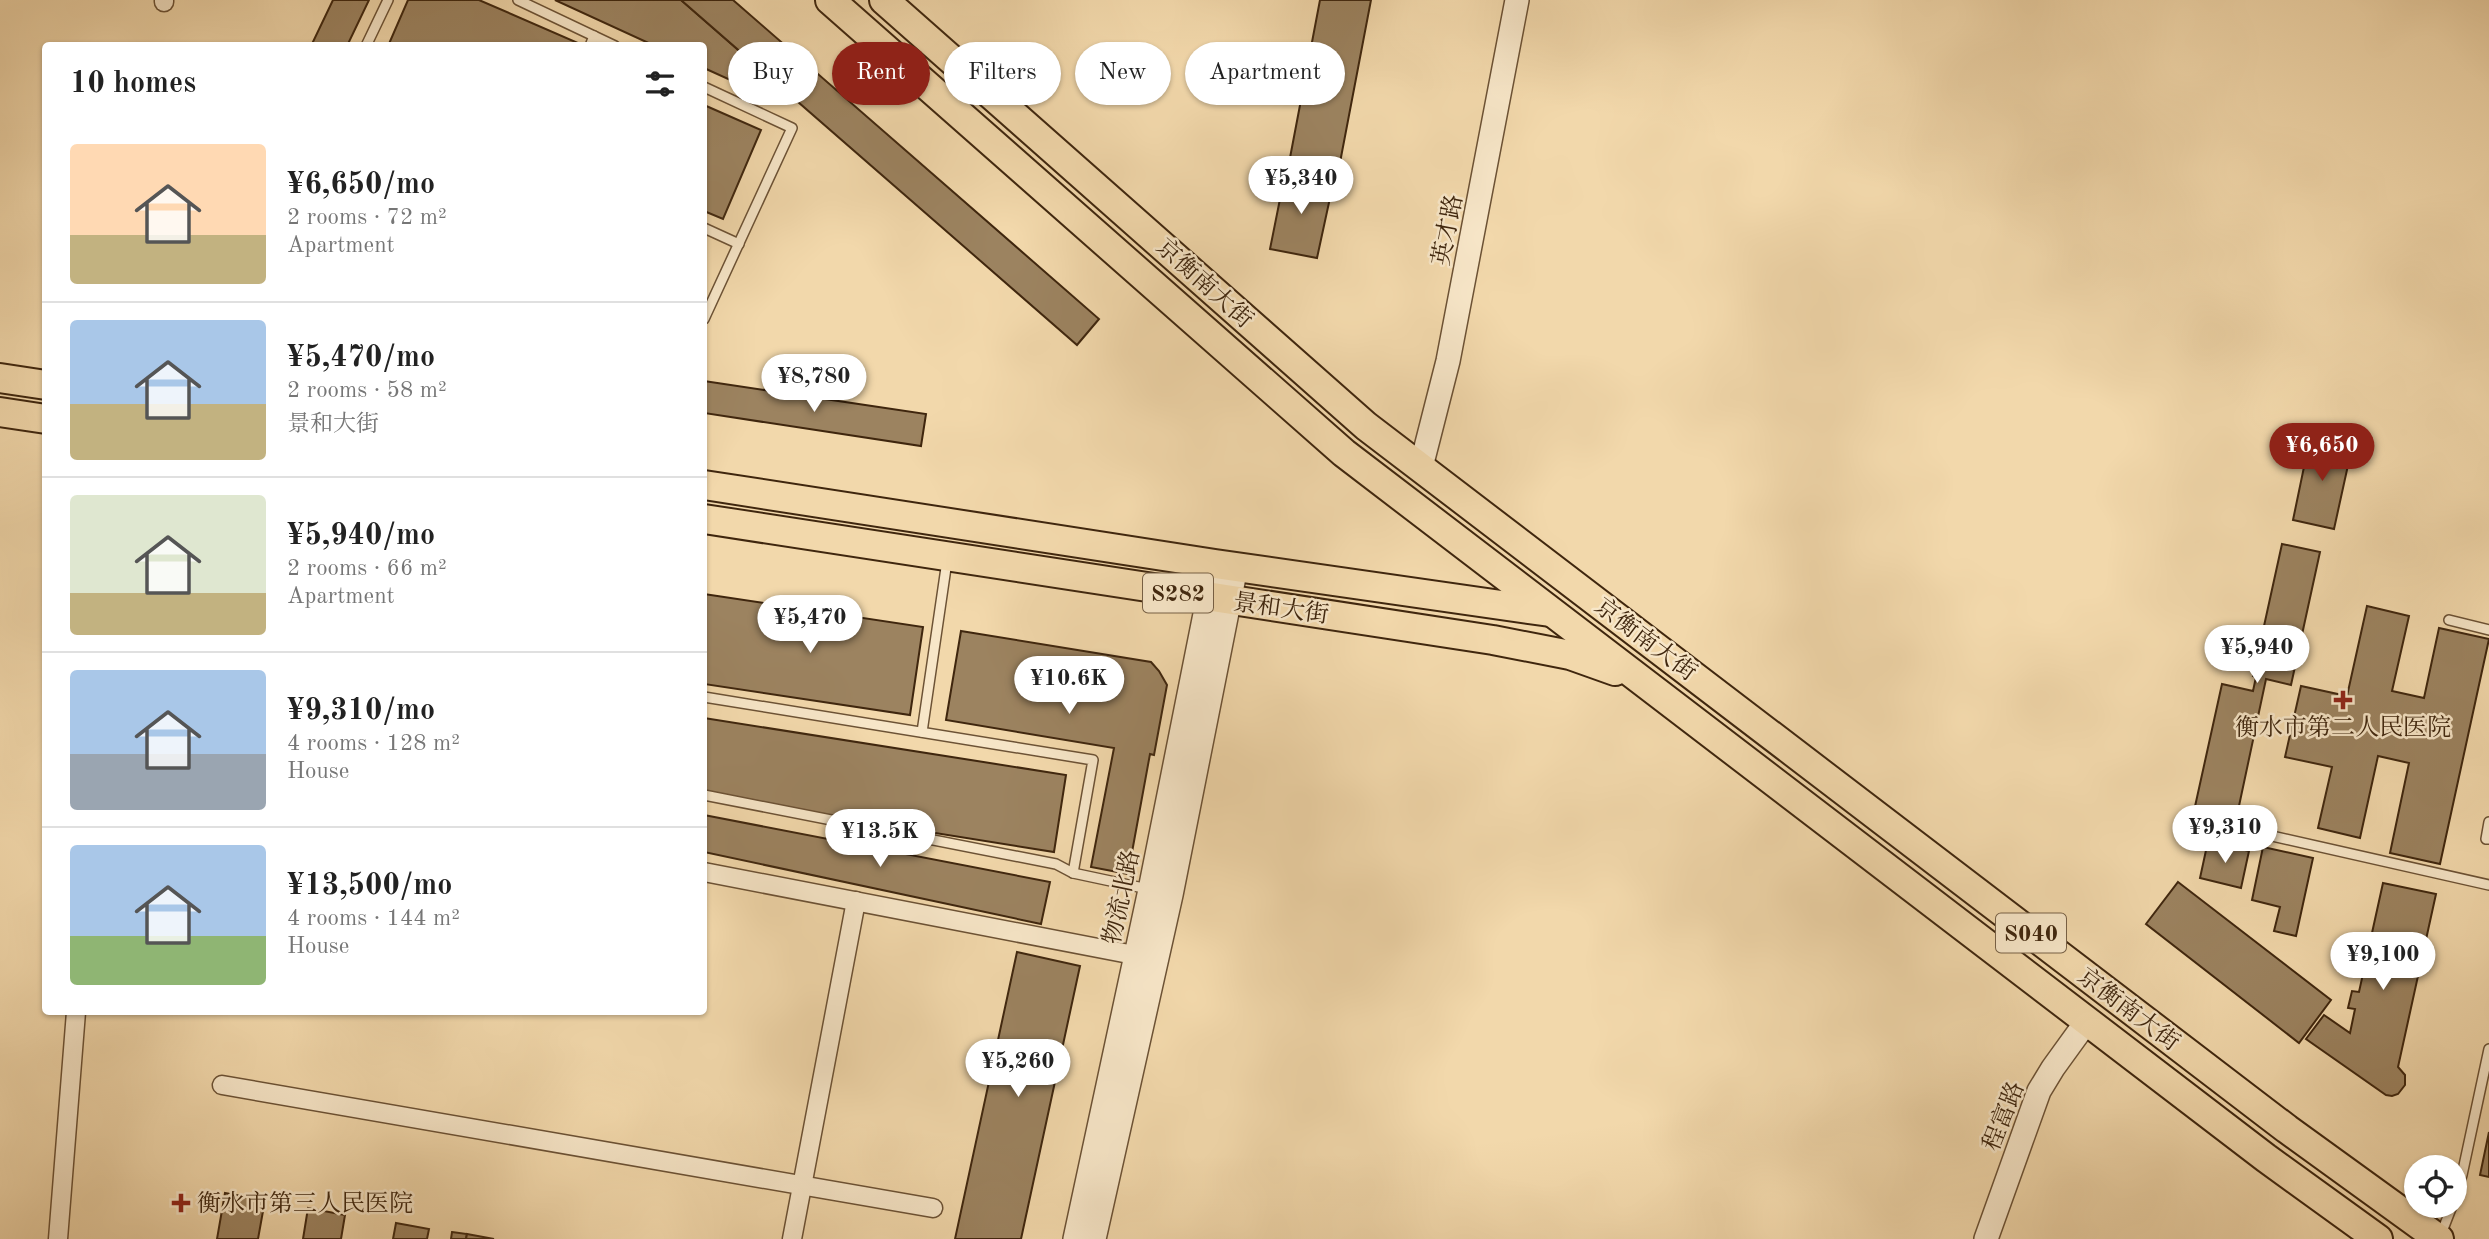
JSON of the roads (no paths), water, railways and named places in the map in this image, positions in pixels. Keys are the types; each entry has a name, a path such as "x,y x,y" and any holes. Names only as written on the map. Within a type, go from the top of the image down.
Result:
{"main road":[{"name":"京衡南大街","path":"831,0 1344,453 2266,1158 2378,1239"},
{"name":"京衡南大街","path":"884,0 1366,426 2287,1129 2439,1239"},
{"path":"0,378 42,384"},
{"path":"0,412 42,418"},
{"name":"景和大街","path":"707,485 1625,624"},
{"name":"景和大街","path":"707,519 1493,640 1570,655 1647,685"}],"street":[{"name":"英才路","path":"1421,467 1448,361 1517,0"},
{"name":"物流北路","path":"1075,1239 1150,890 1226,565"},
{"name":"物流北路","path":"1094,1239 1168,908 1219,599"},
{"path":"707,873 1129,954"},
{"path":"792,1239 856,901"},
{"path":"58,1239 76,1015"},
{"name":"程富路","path":"1986,1239 2039,1091 2087,1021"},
{"path":"222,1085 933,1208"}],"lane":[{"path":"368,42 387,0"},
{"path":"518,0 607,42"},
{"path":"592,42 594,36"},
{"path":"707,88 792,128 707,312"},
{"path":"707,229 738,244"},
{"path":"922,732 948,557"},
{"path":"2449,621 2489,630"},
{"path":"707,697 1093,760 1073,873"},
{"path":"707,796 1056,864 1073,873 1150,890"},
{"path":"2489,822 2486,839 2489,839"},
{"path":"2250,831 2489,885"},
{"path":"2466,1155 2489,1049"},
{"path":"2439,1239 2447,1218"}],"place":[{"name":"衡水市第二人民医院","path":"2343,700"},
{"name":"衡水市第三人民医院","path":"181,1203"}]}
